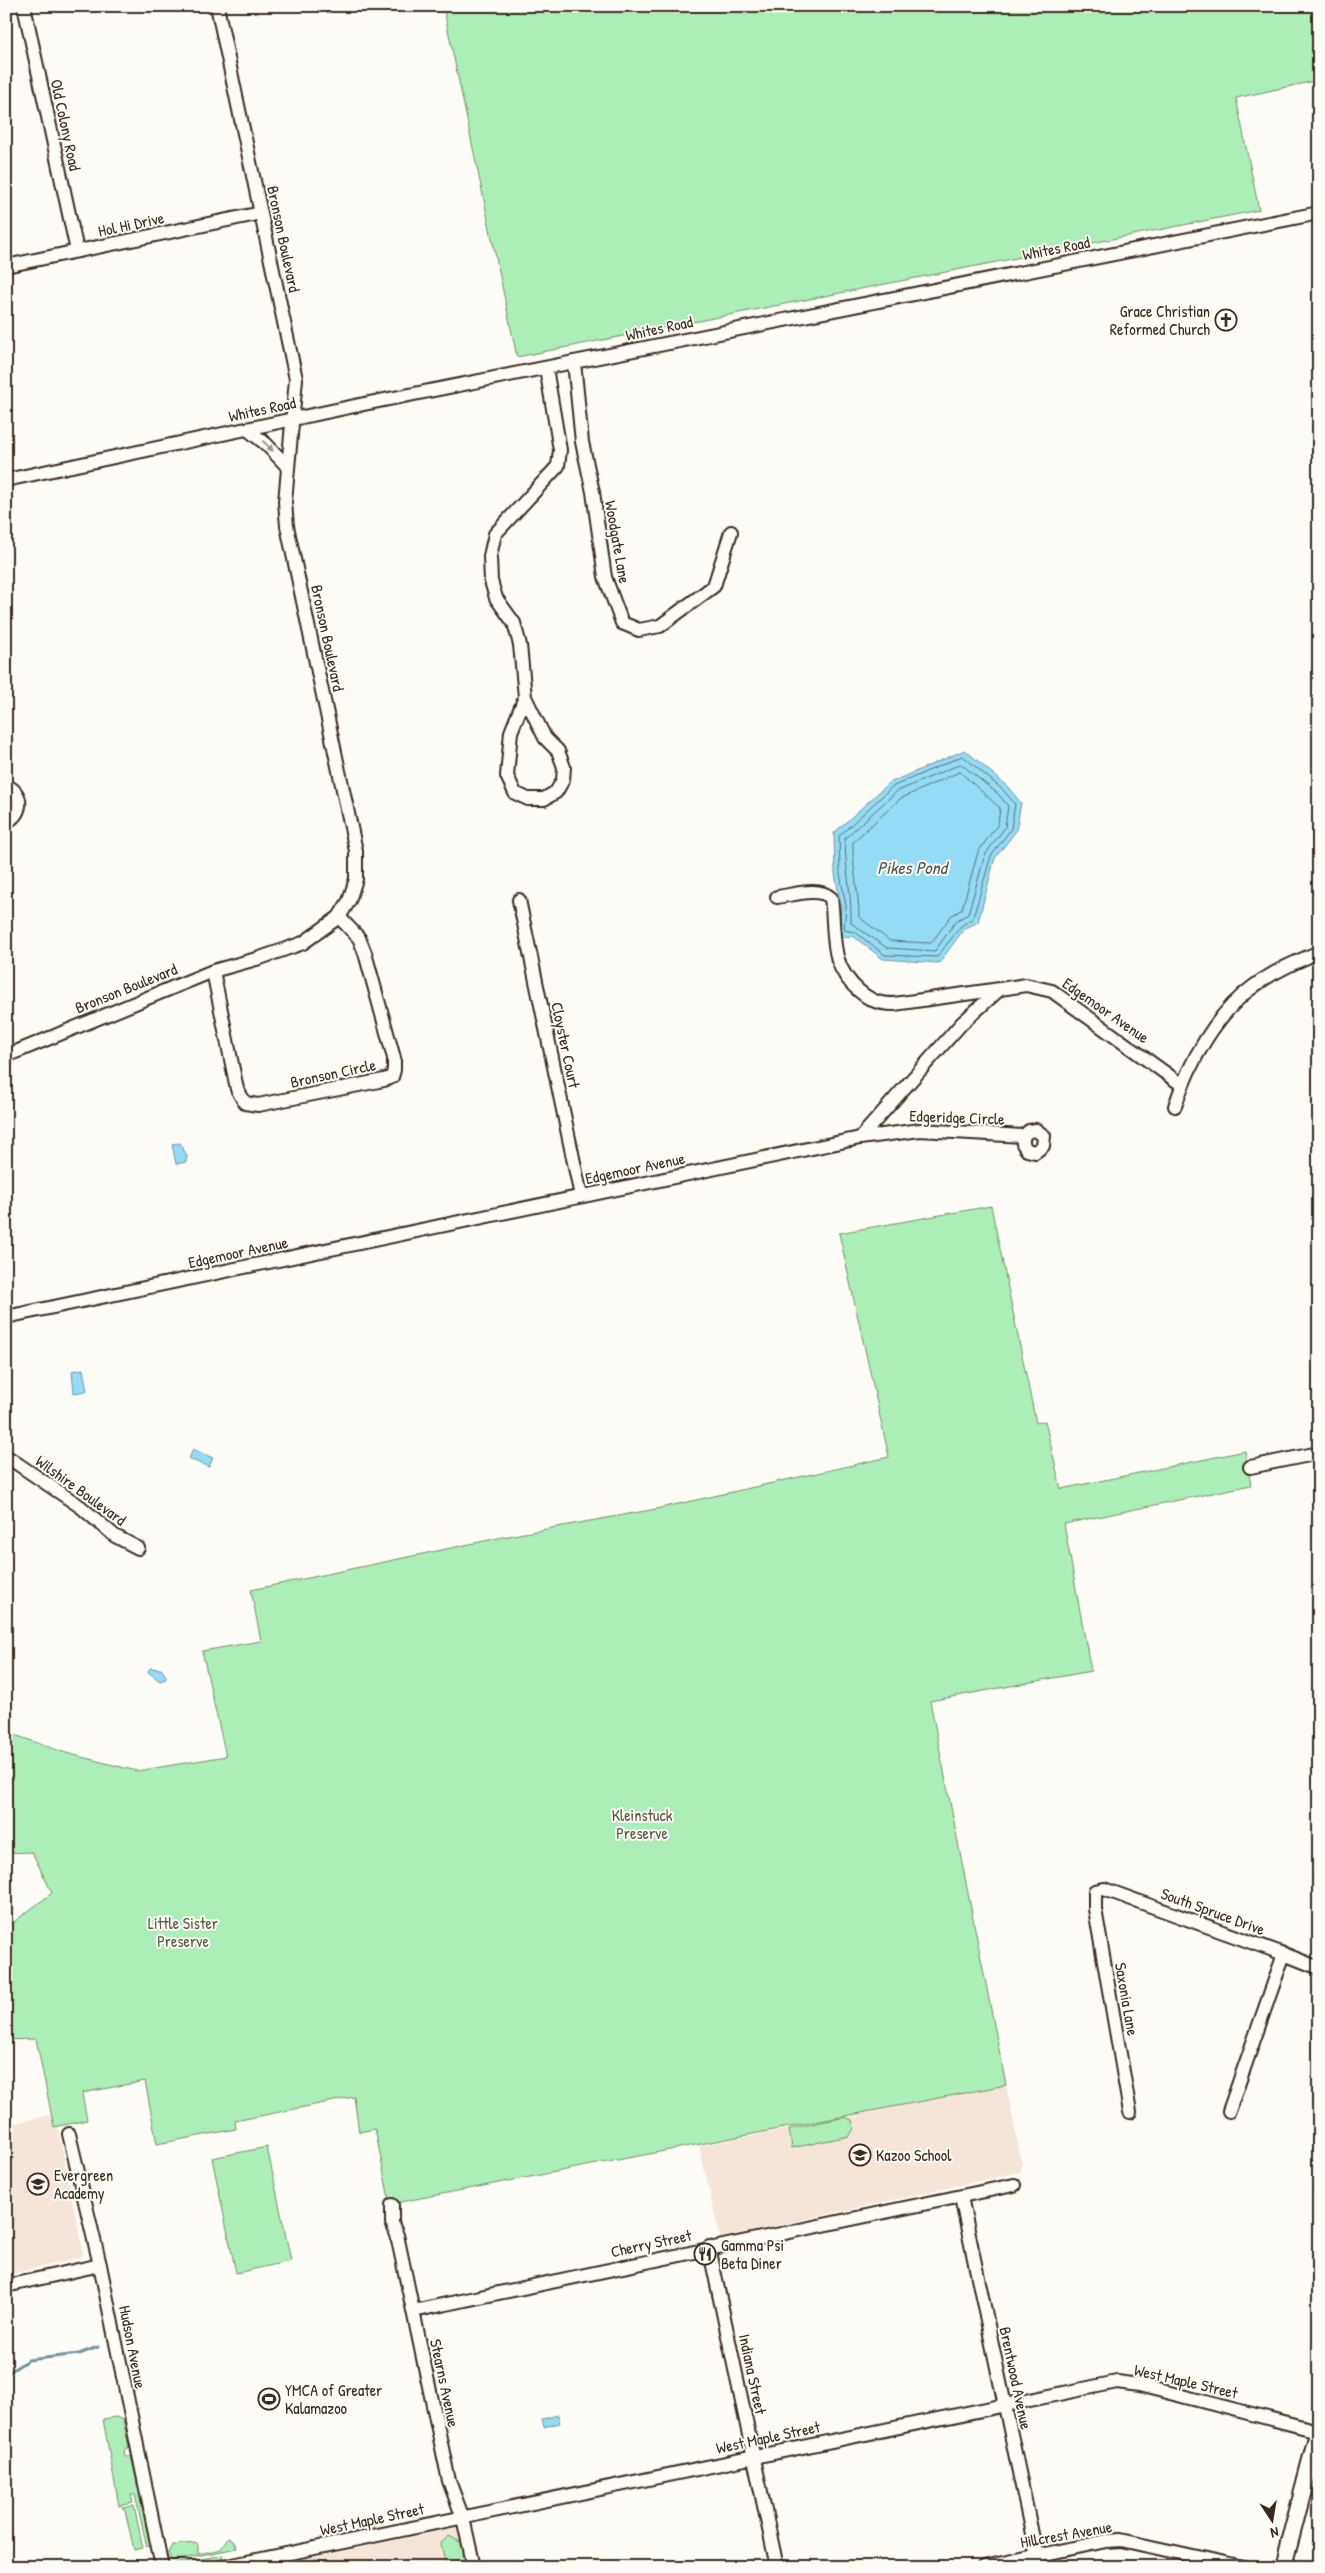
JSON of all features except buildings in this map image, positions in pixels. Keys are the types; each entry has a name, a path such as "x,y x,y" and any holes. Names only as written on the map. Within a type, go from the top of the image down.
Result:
{"main road":[{"path":"1283,2567 1314,2474 1319,2430"}],"street":[{"name":"Old Colony Road","path":"24,6 77,251"},
{"name":"Bronson Boulevard","path":"6,1056 212,971 260,958 303,943 338,917 353,890 357,867 356,851 288,526 285,502 296,379 217,6"},
{"name":"Hol Hi Drive","path":"6,266 262,213"},
{"name":"Whites Road","path":"6,480 574,362 1319,213"},
{"name":"Woodgate Lane","path":"574,362 582,442 593,492 605,577 622,623 639,630 660,626 714,586 731,532"},
{"path":"525,697 511,732 507,776 515,793 528,799 544,800 556,792 563,780 564,767 558,751 545,738 525,697 520,645 514,623 496,598 491,581 490,556 495,534 558,466 560,450 546,368"},
{"path":"247,429 266,444 287,466"},
{"path":"6,788 11,788 16,792 20,805 15,816 6,822"},
{"name":"Edgemoor Avenue","path":"777,897 816,892 828,895 831,898 837,961 852,984 876,1003 894,1004 1026,985 1052,991 1182,1085"},
{"name":"Cloyster Court","path":"519,900 581,1196"},
{"name":"Bronson Circle","path":"212,971 236,1089 245,1103 258,1105 384,1080 392,1076 394,1058 366,953 359,938 338,917"},
{"path":"1175,1106 1182,1085 1206,1041 1234,1003 1252,986 1276,971 1319,952"},
{"path":"860,1138 962,1023 1000,989"},
{"name":"Edgeridge Circle","path":"860,1138 920,1130 1023,1136"},
{"name":"Edgemoor Avenue","path":"6,1317 860,1138"},
{"path":"1250,1468 1319,1453"},
{"name":"Wilshire Boulevard","path":"6,1456 81,1507 115,1536 138,1548"},
{"name":"South Spruce Drive","path":"1095,1890 1104,1889 1319,1968"},
{"name":"Saxonia Lane","path":"1095,1890 1095,1909 1130,2112"},
{"path":"1229,2111 1284,1954"},
{"name":"Hudson Avenue","path":"69,2134 100,2265 162,2567"},
{"name":"Cherry Street","path":"413,2311 709,2247 1014,2185"},
{"name":"Brentwood Avenue","path":"961,2197 1038,2561"},
{"name":"Stearns Avenue","path":"392,2205 392,2222 397,2235 449,2481 463,2518 474,2567"},
{"name":"Indiana Street","path":"709,2247 778,2567"},
{"path":"6,2286 100,2265"},
{"name":"West Maple Street","path":"223,2567 1118,2382 1139,2385 1319,2430"},
{"name":"Hillcrest Avenue","path":"984,2567 1038,2561 1121,2540 1243,2567"}],"shaded area":[{"name":"Kazoo School","path":"1006,2085 1022,2164 1020,2172 720,2238 699,2146"},
{"name":"Evergreen Academy","path":"55,2114 83,2253 80,2258 6,2275 6,2125"},
{"path":"458,2527 466,2567 269,2567"}],"green space":[{"path":"443,6 1319,6 1319,80 1236,98 1259,210 517,357"},
{"name":"Kleinstuck Preserve","path":"991,1206 1036,1423 1045,1421 1061,1489 1245,1451 1251,1485 1064,1524 1091,1671 930,1701 1006,2085 390,2204 375,2129 359,2132 354,2097 235,2121 236,2129 157,2144 145,2081 82,2093 87,2120 54,2127 36,2039 6,2040 6,1928 52,1893 32,1852 6,1853 6,1732 66,1753 137,1771 226,1756 202,1651 261,1641 251,1590 508,1536 656,1509 889,1457 839,1233"},
{"path":"845,2117 852,2120 854,2129 849,2136 792,2148 789,2129"},
{"path":"267,2147 291,2261 236,2273 212,2158"},
{"path":"116,2417 123,2420 129,2447 124,2450 125,2456 131,2456 151,2546 147,2547 135,2495 131,2495 133,2503 119,2506 103,2419"},
{"path":"134,2506 143,2548 134,2550 125,2510 122,2508"},
{"path":"449,2536 462,2543 469,2567 446,2567 441,2543"},
{"path":"228,2537 233,2540 237,2548 172,2561 169,2551 172,2545 195,2543 198,2545 198,2554 221,2549"},
{"path":"223,2555 222,2559 198,2565 184,2567 173,2564"}],"water":[{"name":"Pikes Pond","path":"965,750 1007,786 1021,803 1016,831 995,858 978,922 964,929 939,963 883,959 853,936 839,938 841,906 835,874 834,833 889,783"},
{"path":"180,1143 187,1156 186,1162 176,1164 172,1144"},
{"path":"83,1369 87,1391 74,1393 72,1371"},
{"path":"193,1449 213,1458 209,1467 189,1459"},
{"path":"150,1668 161,1669 166,1679 160,1681 148,1672"},
{"path":"558,2415 560,2423 544,2427 542,2419"}],"waterway":[{"path":"6,2374 28,2360 79,2354 98,2347"}],"place":[{"name":"Grace Christian Reformed Church","path":"1226,320"},
{"name":"Kazoo School","path":"860,2155"},
{"name":"Evergreen Academy","path":"38,2184"},
{"name":"Gamma Psi Beta Diner","path":"705,2254"},
{"name":"YMCA of Greater Kalamazoo","path":"269,2399"}],"park label":[{"name":"Little Sister Preserve","path":"183,1932"}]}
